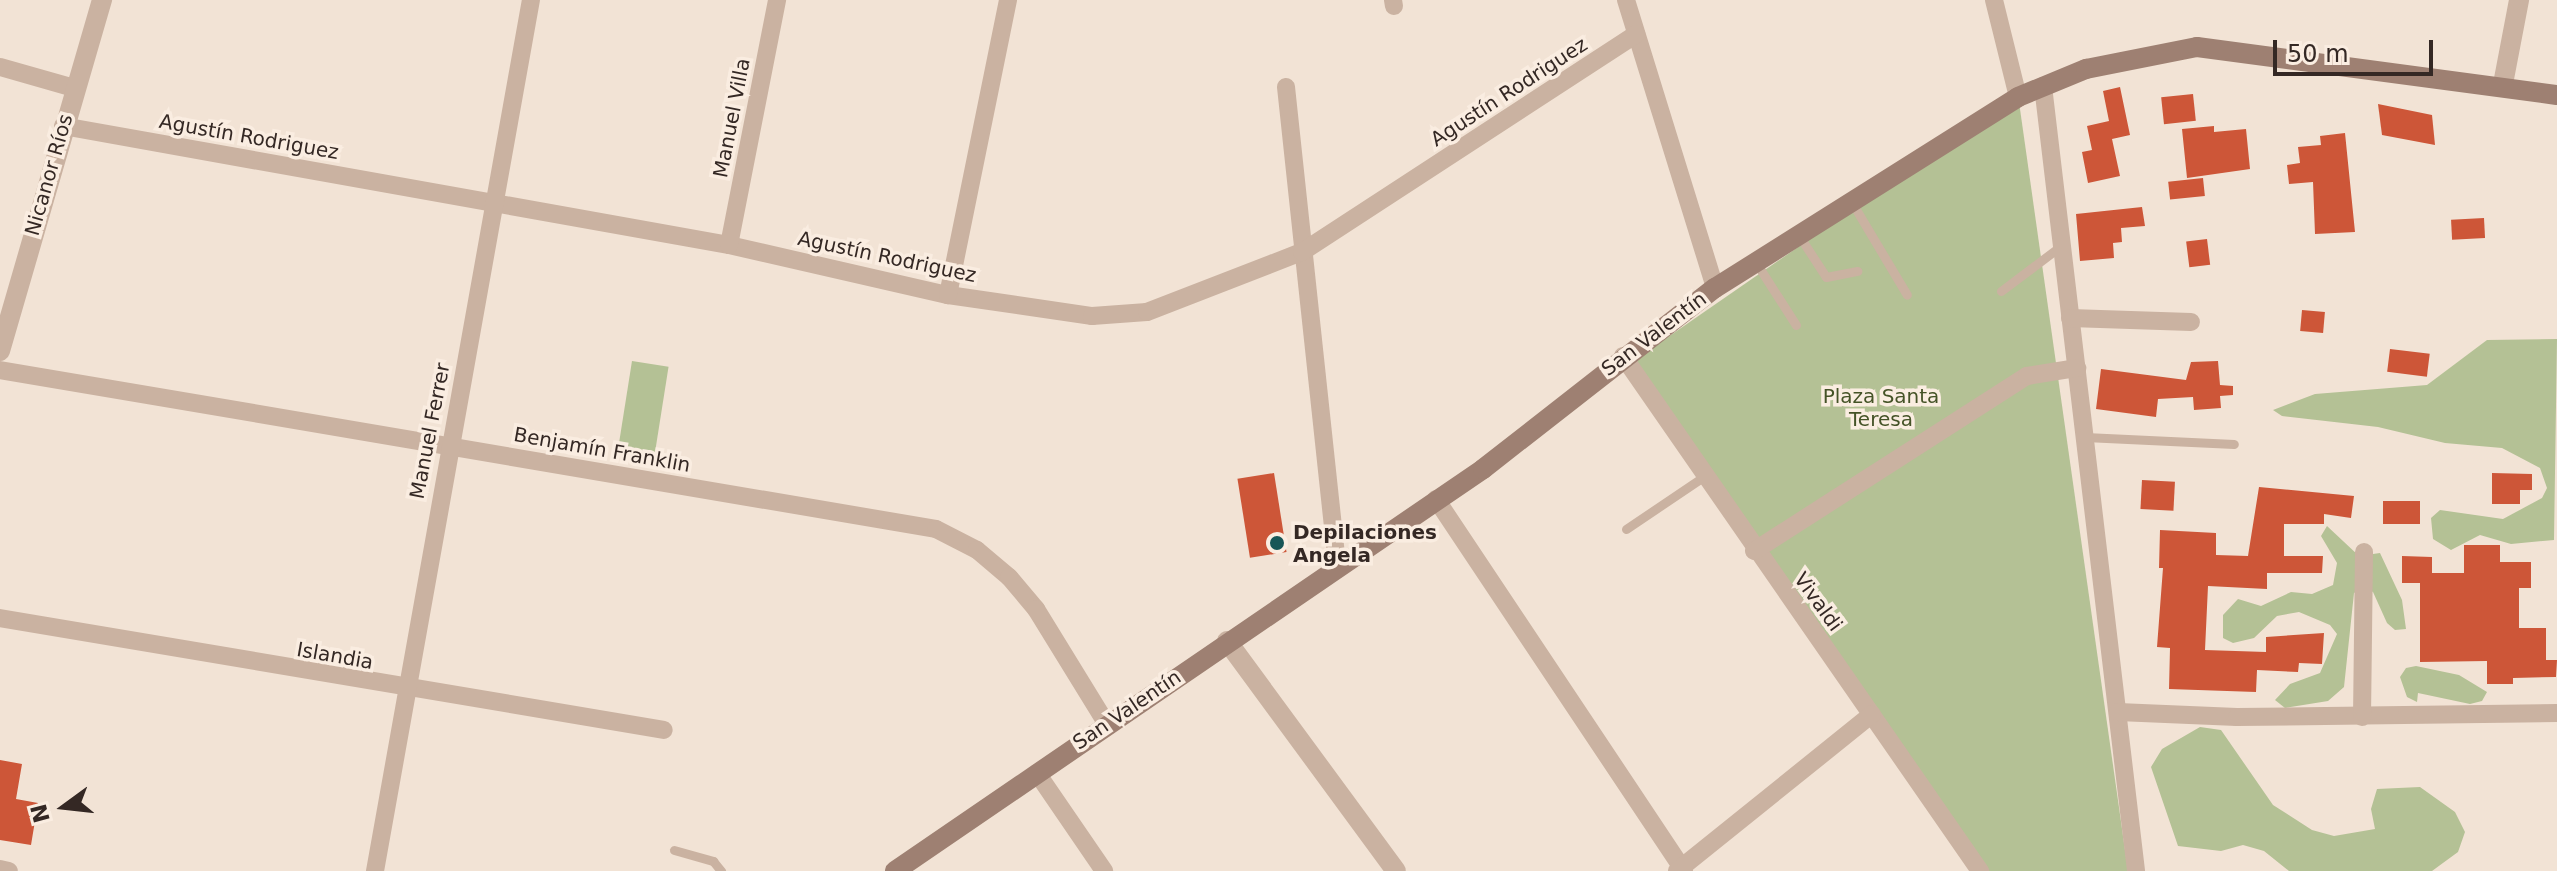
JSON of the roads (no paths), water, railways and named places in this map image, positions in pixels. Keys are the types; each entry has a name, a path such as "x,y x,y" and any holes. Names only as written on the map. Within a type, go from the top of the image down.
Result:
{"main road":[{"name":"San Valentín","path":"895,871 1106,723 1436,499 1715,288 2018,97 2086,69 2197,47 2503,84 2557,95"}],"street":[{"name":"Nicanor Ríos","path":"0,351 102,0"},
{"name":"Manuel Ferrer","path":"375,871 404,690 497,203 531,0"},
{"name":"Manuel Villa","path":"729,245 777,0"},
{"path":"948,295 1008,0"},
{"path":"1626,0 1715,288"},
{"path":"1994,0 2018,97"},
{"path":"2503,84 2519,0"},
{"name":"Agustín Rodriguez","path":"63,126 729,245 948,295 1092,316 1147,312 1302,252 1636,34"},
{"path":"0,67 74,88"},
{"path":"2043,86 2136,871"},
{"path":"1286,87 1337,567"},
{"path":"2070,318 2191,322"},
{"name":"Vivaldi","path":"1623,356 1754,551 1980,871"},
{"path":"1754,551 2027,376 2077,368"},
{"name":"Benjamín Franklin","path":"0,370 936,529 977,550 1009,577 1036,609 1106,723"},
{"path":"1436,499 1681,870 1872,714"},
{"path":"2362,717 2364,552"},
{"name":"Islandia","path":"0,618 404,690 664,730"},
{"path":"1227,641 1396,871"},
{"path":"2118,712 2362,717 2557,713"},
{"path":"1037,773 1104,871"},
{"path":"0,869 9,871"}],"lane":[{"path":"1851,201 1907,295"},
{"path":"1798,234 1826,277 1857,271"},
{"path":"2001,291 2062,245"},
{"path":"1755,261 1796,325"},
{"path":"2085,437 2234,444"},
{"path":"1626,529 1703,477"},
{"path":"674,850 713,861 721,871"}],"place":[{"name":"Depilaciones Angela","path":"1277,543"}],"park label":[{"name":"Plaza Santa Teresa","path":"1881,408"}]}
